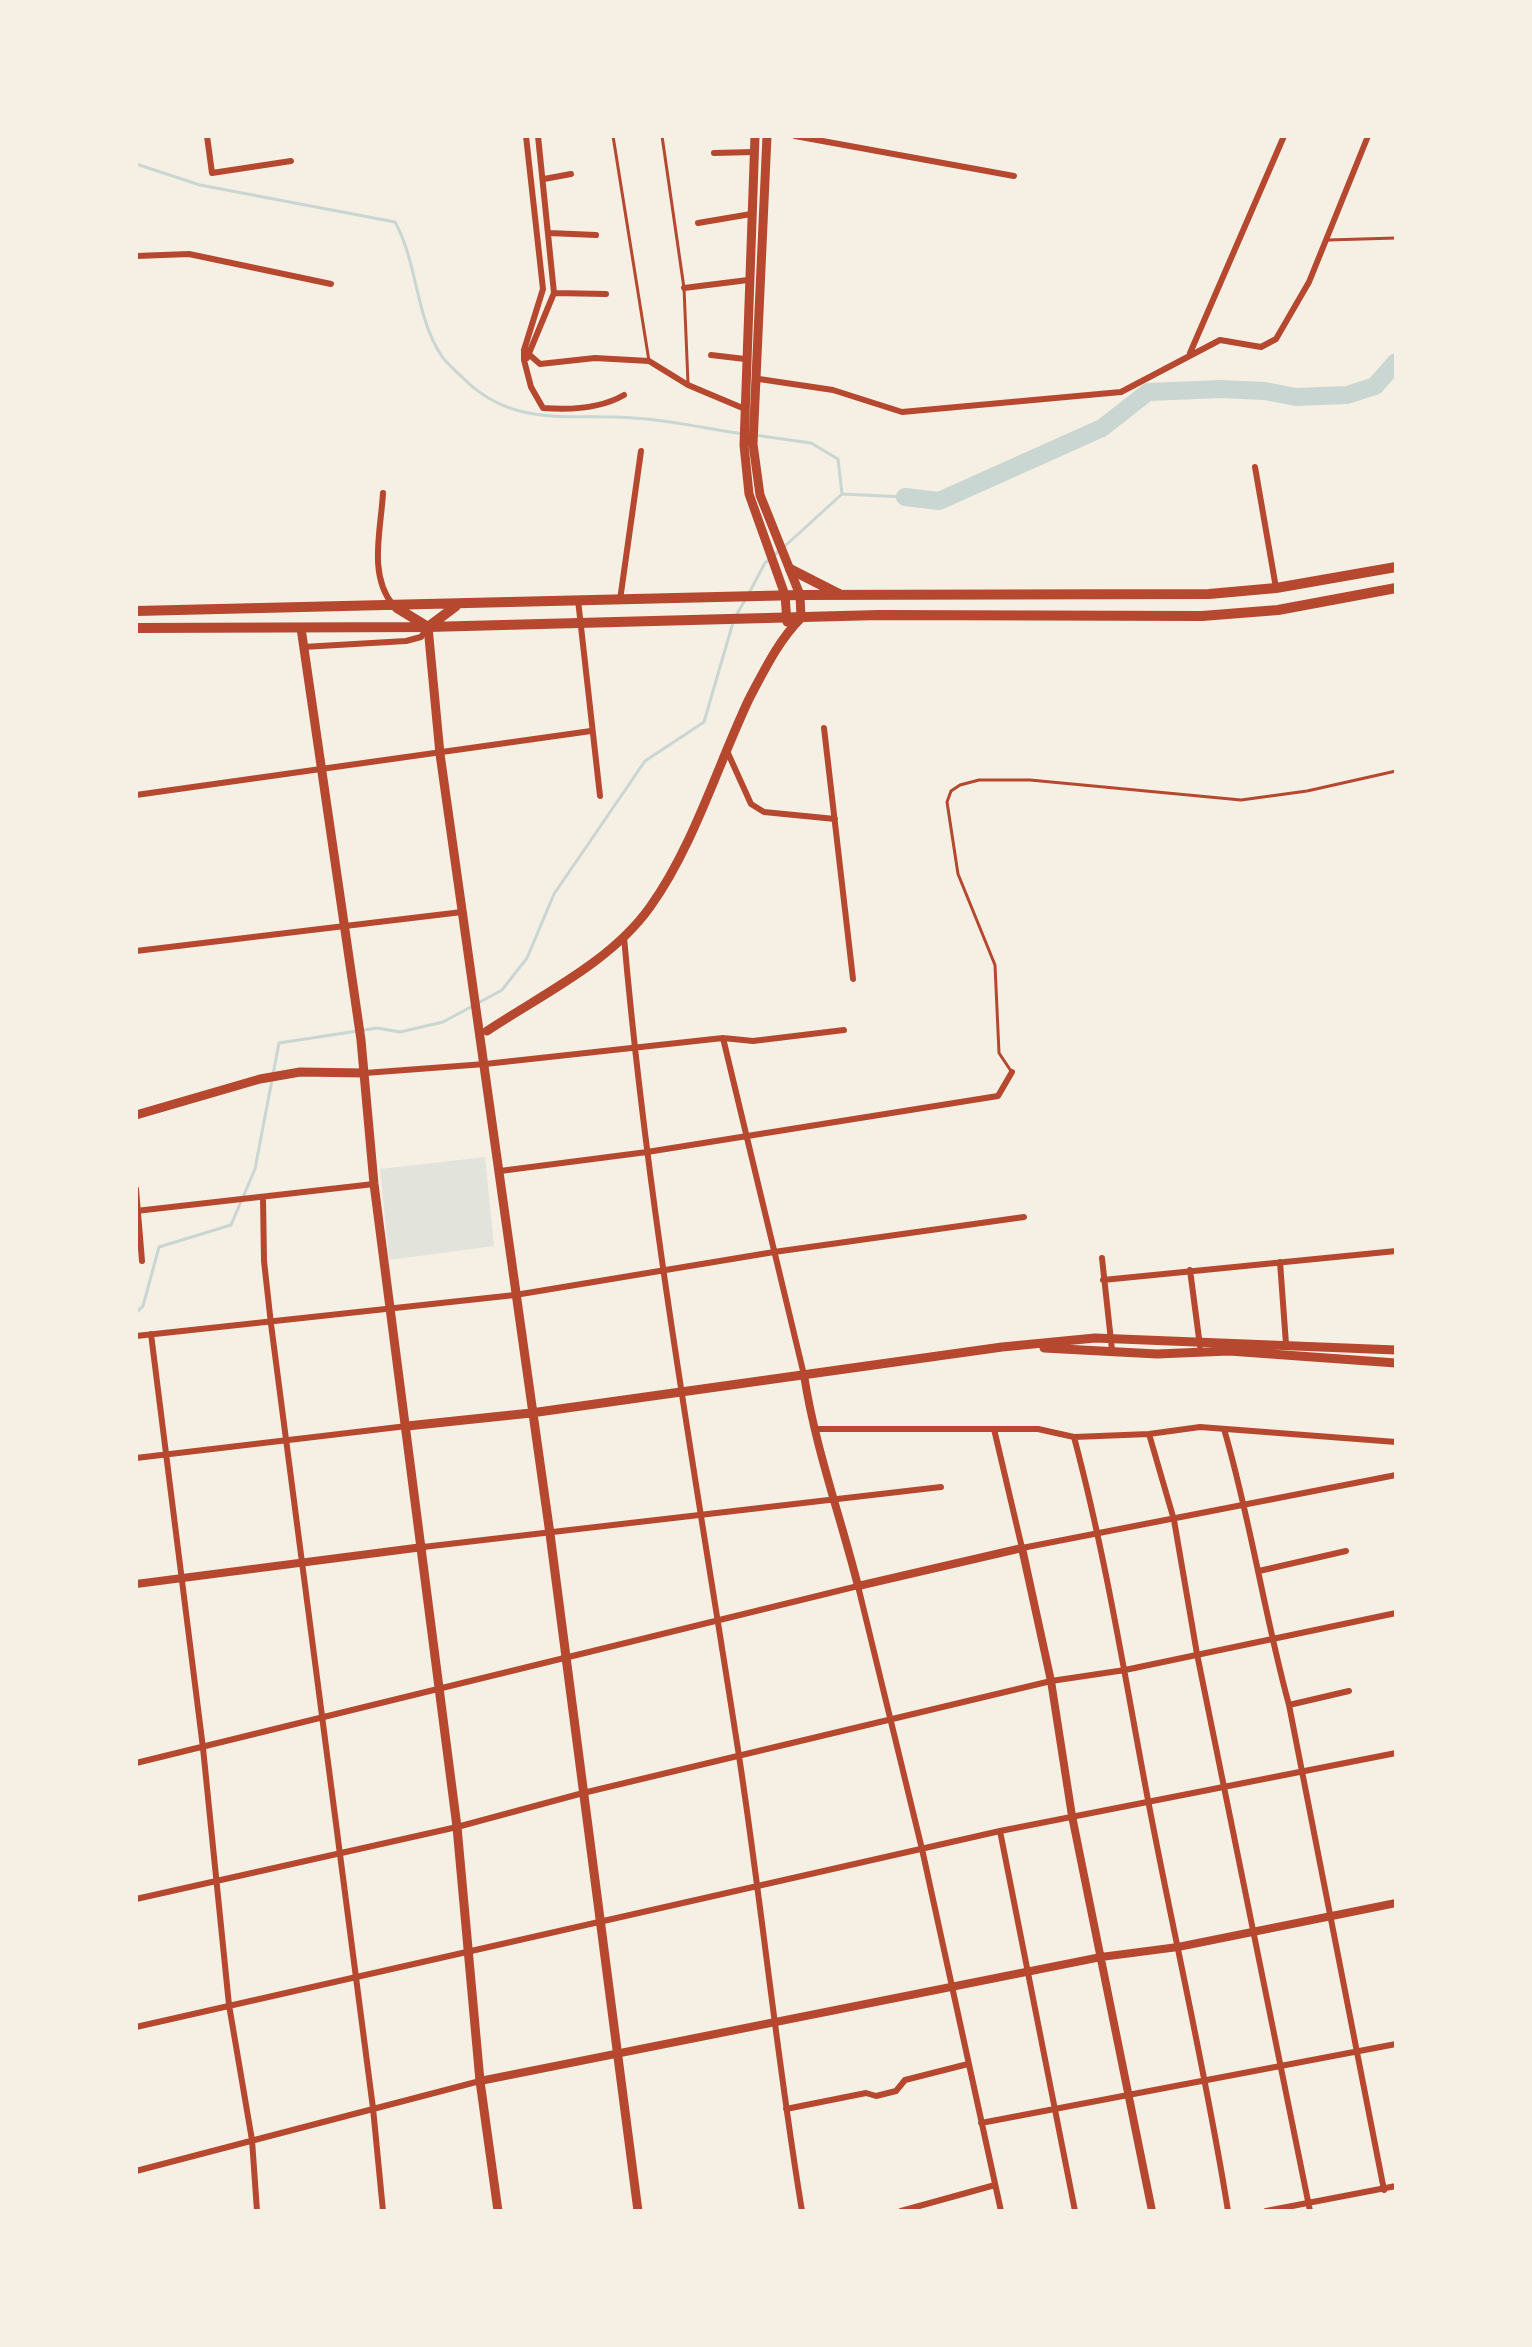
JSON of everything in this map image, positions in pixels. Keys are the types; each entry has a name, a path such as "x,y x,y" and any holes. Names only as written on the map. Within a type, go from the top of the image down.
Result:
{"main road":[{"path":"750,424 745,409 745,359 755,136"},
{"path":"767,136 759,379 748,445 749,494 785,595 788,631"},
{"path":"483,1028 624,937 669,878 725,748 788,631 801,618 800,595 755,477 748,445"},
{"path":"788,566 840,595"},
{"path":"136,611 785,595 1137,595 1276,588 1396,567"},
{"path":"136,628 428,627 801,618 1202,616 1278,610 1396,588"},
{"path":"428,627 458,605"},
{"path":"395,607 428,627"},
{"path":"428,627 440,754 462,912 483,1028 515,1295 550,1534 638,2211"},
{"path":"301,628 361,1040 389,1309 423,1547 457,1827 466,1951 498,2211"},
{"path":"136,1115 260,1079 300,1072 365,1073"},
{"path":"407,1426 531,1413 682,1389 1002,1347 1111,1337 1396,1363"},
{"path":"1002,1347 1157,1354 1200,1346 1286,1344 1396,1350"}],"street":[{"path":"207,136 212,173 291,161"},
{"path":"526,136 543,289 526,355 531,387 543,408 567,410 613,402 624,395"},
{"path":"526,355 554,293 538,136"},
{"path":"795,136 1014,176"},
{"path":"1190,354 1284,136"},
{"path":"759,379 833,390 902,412 1121,392 1220,340 1261,347 1276,339 1309,282 1368,136"},
{"path":"528,153 540,152"},
{"path":"714,153 754,152"},
{"path":"544,179 571,174"},
{"path":"698,223 751,214"},
{"path":"549,233 596,235"},
{"path":"136,256 189,254 331,284"},
{"path":"541,264 551,263"},
{"path":"684,288 748,280"},
{"path":"554,293 606,294"},
{"path":"526,355 540,364 595,358 649,361 688,385 745,409"},
{"path":"711,355 745,359"},
{"path":"620,600 641,451"},
{"path":"1255,467 1276,588"},
{"path":"383,493 378,577 383,592 395,607"},
{"path":"578,600 600,796"},
{"path":"303,647 406,641 421,637 428,627"},
{"path":"824,728 853,979"},
{"path":"136,795 591,731"},
{"path":"725,748 751,804 764,812 835,819"},
{"path":"136,951 462,912"},
{"path":"624,937 633,1047 662,1270 715,1621 739,1756 802,2211"},
{"path":"365,1073 485,1064 723,1038 753,1041 844,1030"},
{"path":"723,1038 804,1375 812,1429 837,1501 922,1849 1001,2211"},
{"path":"500,1171 647,1152 998,1096 1012,1072"},
{"path":"137,1211 374,1184"},
{"path":"136,1189 142,1261"},
{"path":"260,1199 271,1324 341,1852 383,2211"},
{"path":"136,1336 271,1324 515,1295 774,1252 1024,1217"},
{"path":"1103,1280 1396,1251"},
{"path":"1102,1258 1112,1350"},
{"path":"1280,1262 1286,1344"},
{"path":"1190,1270 1200,1346"},
{"path":"151,1334 203,1748 229,2005 252,2140 257,2211"},
{"path":"136,1458 407,1426"},
{"path":"812,1429 1038,1429 1074,1437 1149,1434 1181,1427 1396,1442"},
{"path":"994,1429 1051,1681 1072,1816 1152,2211"},
{"path":"1224,1429 1246,1504 1270,1637 1289,1705 1299,1771 1384,2190"},
{"path":"1149,1434 1174,1520 1223,1787 1310,2211"},
{"path":"1074,1437 1100,1534 1148,1801 1207,2078 1228,2211"},
{"path":"136,1763 323,1715 1022,1548 1396,1475"},
{"path":"136,1584 181,1580 303,1560 941,1487"},
{"path":"1259,1571 1346,1551"},
{"path":"136,1899 457,1827 583,1793 1051,1681 1125,1670 1270,1637 1396,1613"},
{"path":"1289,1705 1349,1691"},
{"path":"136,2027 466,1951 757,1889 1000,1831 1396,1753"},
{"path":"1000,1831 1075,2211"},
{"path":"136,2171 480,2081 1101,1957 1178,1947 1396,1903"},
{"path":"981,2123 1396,2044"},
{"path":"786,2109 866,2093 876,2096 896,2091 905,2080 968,2064"},
{"path":"901,2211 995,2185"},
{"path":"1266,2211 1396,2186"}],"lane":[{"path":"613,136 649,361"},
{"path":"662,136 684,288 688,385"},
{"path":"1328,240 1396,238"},
{"path":"1012,1072 999,1053 995,965 958,874 947,802 951,791 979,780 1030,780 1241,800 1307,791 1396,771"}],"shaded area":[{"path":"485,1157 494,1246 389,1260 380,1169"}],"waterway":[{"path":"136,164 200,185 395,222 403,238 426,323 441,355 481,393 501,405 542,415 648,419 743,434"},
{"path":"905,497 939,501 1102,428 1148,392 1221,389 1265,391 1296,397 1347,395 1375,386 1396,362"},
{"path":"754,435 811,443 838,459 842,494"},
{"path":"785,546 842,494 905,497"},
{"path":"749,593 765,563 779,551"},
{"path":"136,1313 143,1306 159,1247 231,1225 255,1169 279,1043 377,1028 400,1032 443,1022 502,990 527,958 554,894 645,761 704,722 734,619 745,600"}]}
